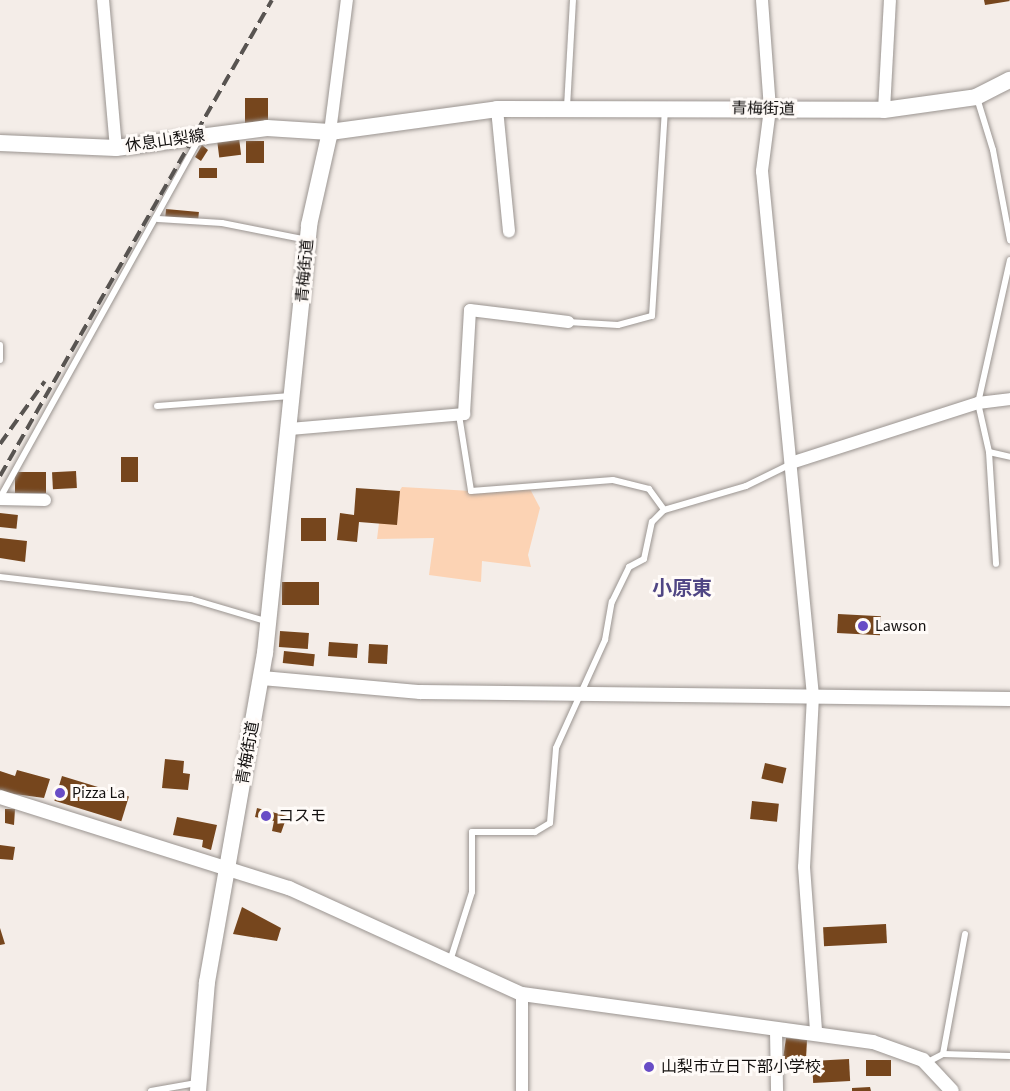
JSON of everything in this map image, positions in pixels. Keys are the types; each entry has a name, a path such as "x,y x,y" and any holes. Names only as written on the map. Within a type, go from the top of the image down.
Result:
{"main road":[{"name":"青梅街道","path":"197,1087 201,1025 262,678 294,396 308,240 330,132 497,109 665,107 884,110 976,97 1010,80"},
{"name":"休息山梨線","path":"0,144 116,148 267,128 330,132"}],"street":[{"path":"103,0 116,148"},
{"path":"330,132 347,0"},
{"path":"762,0 770,109 762,171 794,462 813,696 804,867 816,1032"},
{"path":"884,110 890,0"},
{"path":"497,109 509,231"},
{"path":"290,429 464,414 470,310 568,322"},
{"path":"794,462 978,403 1010,399"},
{"path":"0,498 45,500"},
{"path":"262,678 420,692 584,691 1010,699"},
{"path":"0,797 289,888 522,994 776,1031 816,1032 895,1048 926,1063 952,1091"},
{"path":"522,994 522,1091"},
{"path":"776,1031 777,1091"}],"lane":[{"path":"567,109 573,0"},
{"path":"976,97 993,150 1010,240"},
{"path":"568,322 618,325 652,316 665,107"},
{"path":"0,498 158,219 201,137"},
{"path":"158,219 222,223 308,240"},
{"path":"996,564 989,452 978,403 1010,260"},
{"path":"0,345 0,360"},
{"path":"157,406 294,396"},
{"path":"459,414 471,491 613,480 649,489 664,510"},
{"path":"989,452 1010,457"},
{"path":"450,961 472,892 472,832 535,832 550,823 556,748 584,691 605,640 612,602 630,567 644,559 652,522 664,510 746,486 794,462"},
{"path":"0,577 191,599 269,622"},
{"path":"943,1054 965,934"},
{"path":"926,1063 943,1054 1010,1056"},
{"path":"151,1091 197,1087"}],"shaded area":[{"path":"402,487 471,491 529,487 540,508 528,555 531,567 482,561 481,582 429,575 434,538 377,539 379,523"}],"building":[{"path":"984,0 1009,0 1010,1 985,5"},
{"path":"245,98 268,98 268,124 245,124"},
{"path":"239,138 241,155 219,158 217,141"},
{"path":"246,141 264,141 264,163 246,163"},
{"path":"202,145 208,150 201,161 195,157"},
{"path":"199,168 217,168 217,178 199,178"},
{"path":"166,209 199,212 198,221 165,218"},
{"path":"121,457 138,457 138,482 121,482"},
{"path":"76,471 77,488 53,489 52,472"},
{"path":"15,472 46,472 46,493 15,493"},
{"path":"356,488 400,491 397,525 359,522 357,542 337,540 340,513 354,515"},
{"path":"0,513 18,515 16,529 0,527"},
{"path":"301,518 326,518 326,541 301,541"},
{"path":"0,538 27,541 25,562 0,558"},
{"path":"282,582 319,582 319,605 282,605"},
{"path":"838,614 881,616 880,635 837,633"},
{"path":"280,631 309,633 308,649 279,647"},
{"path":"329,642 358,644 357,658 328,656"},
{"path":"369,644 388,645 387,664 368,663"},
{"path":"284,651 315,654 314,666 283,663"},
{"path":"165,759 184,761 183,773 190,774 188,790 162,788"},
{"path":"765,763 786,768 783,784 761,779"},
{"path":"17,770 50,779 44,798 0,792 0,771 15,776"},
{"path":"62,776 129,796 121,821 54,801"},
{"path":"752,801 779,804 777,822 750,819"},
{"path":"257,808 287,816 281,833 272,831 274,821 255,817"},
{"path":"5,809 15,809 14,825 5,823"},
{"path":"177,817 217,825 211,850 202,847 203,840 173,835"},
{"path":"0,845 15,847 13,860 0,859"},
{"path":"242,907 281,928 277,941 233,934"},
{"path":"886,924 887,943 824,946 823,927"},
{"path":"0,928 5,944 0,945"},
{"path":"786,1038 807,1040 806,1059 783,1059"},
{"path":"849,1059 850,1081 813,1083 812,1061"},
{"path":"866,1060 891,1060 891,1076 866,1076"},
{"path":"870,1087 871,1091 852,1091 852,1088"}],"railway":[{"path":"0,476 272,0"},
{"path":"0,444 45,381"}],"place":[{"name":"Lawson","path":"863,626"},
{"name":"Pizza La","path":"60,793"},
{"name":"コスモ","path":"266,816"},
{"name":"山梨市立日下部小学校","path":"649,1067"}],"district":[{"name":"小原東","path":"682,589"}]}
